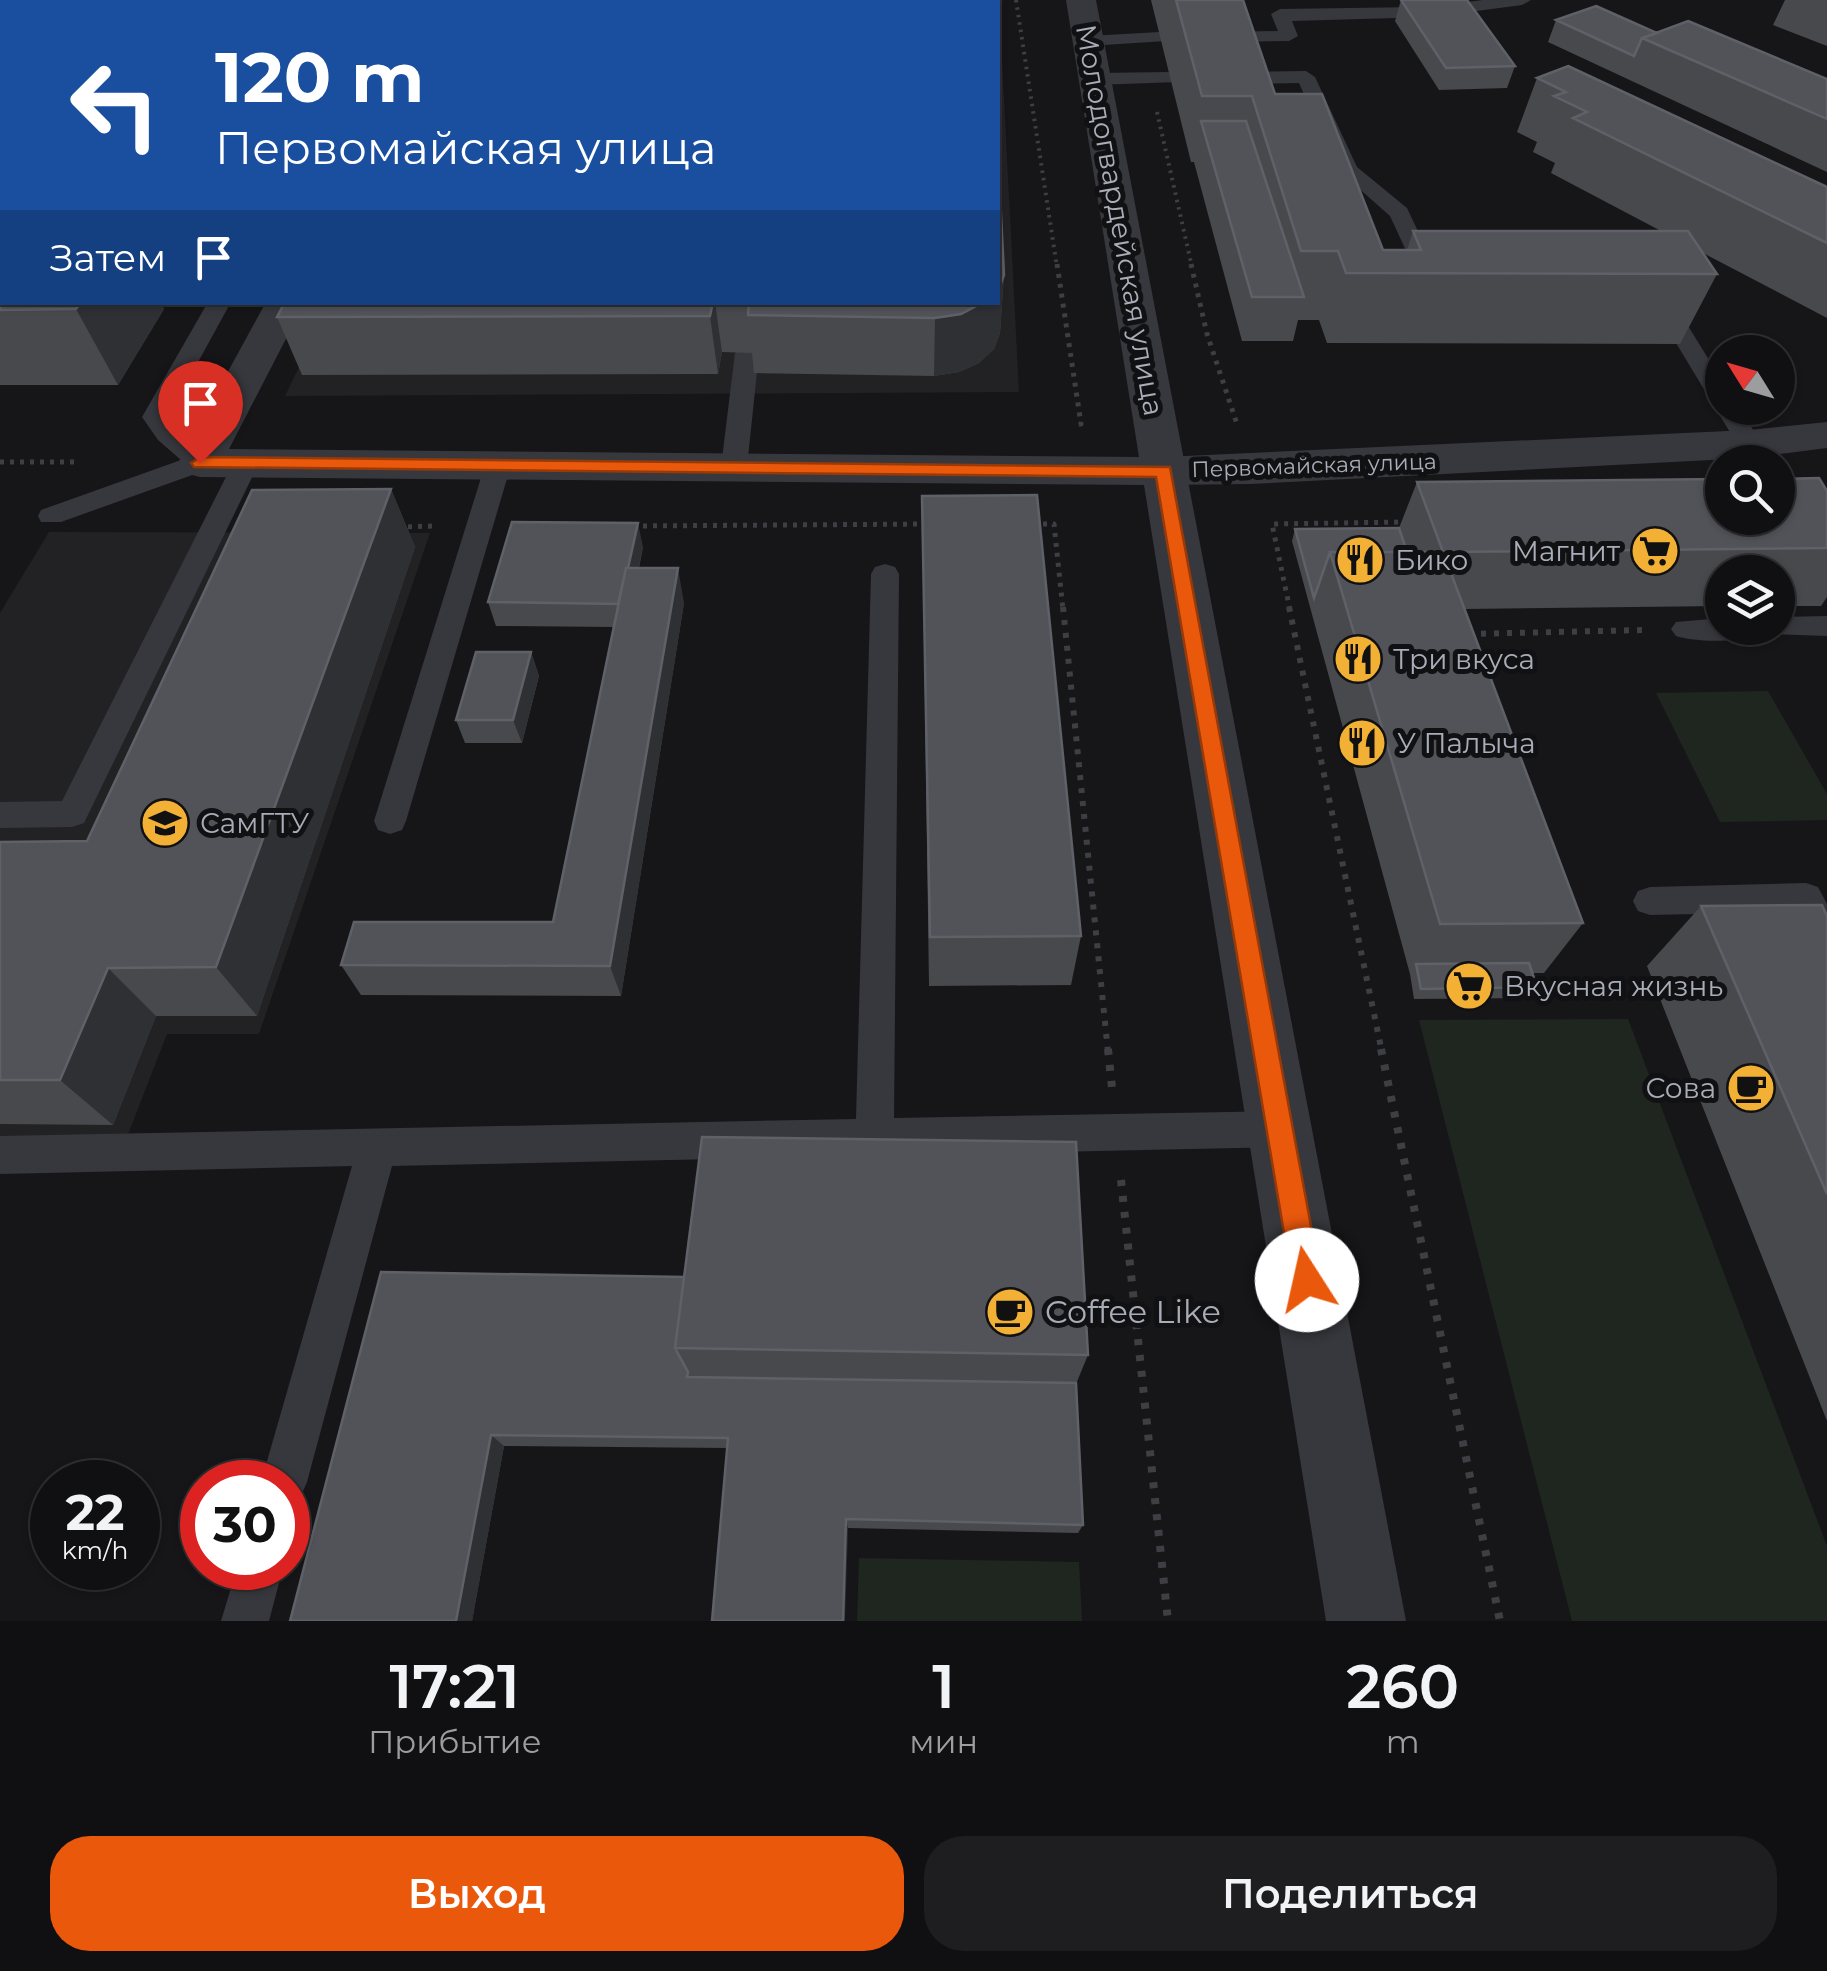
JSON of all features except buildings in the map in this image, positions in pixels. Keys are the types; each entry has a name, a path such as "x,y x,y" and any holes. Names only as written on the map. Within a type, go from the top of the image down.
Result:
{"street":[{"name":"Молодогвардейская улица","path":"1081,0 1366,1621"},
{"path":"200,463 284,305"},
{"name":"Первомайская улица","path":"200,463 1251,470 1827,435"}],"lane":[{"path":"1452,288 1434,288 1399,213 1348,170 1277,8 1522,0"},
{"path":"1223,36 1298,57"},
{"path":"1088,41 1160,37"},
{"path":"1236,78 1298,57"},
{"path":"1095,80 1170,78"},
{"path":"1637,290 1656,290 1705,372"},
{"path":"52,516 200,463 167,434 155,417 218,305"},
{"path":"734,467 747,353"},
{"path":"0,815 72,814 246,463"},
{"path":"390,821 498,465"},
{"path":"875,1136 886,574"},
{"path":"1795,627 1827,626"},
{"path":"1686,629 1705,629"},
{"path":"1650,901 1816,897 1827,939"},
{"path":"7,1162 377,1148 1280,1129"},
{"path":"290,1460 377,1148"},
{"path":"245,1621 254,1590"}],"path":[{"path":"1016,0 1081,424 1062,424"},
{"path":"1149,78 1207,334 1237,424"},
{"path":"0,462 90,462"},
{"path":"1408,522 1272,524 1500,1621"},
{"path":"1461,634 1686,629"}],"shaded area":[{"path":"1000,20 1019,392 285,396 329,305 1000,305"},
{"name":"СамГТУ","path":"49,532 430,533 259,1034 167,1034 127,1137 0,1136 0,613"},
{"path":"1768,691 1827,794 1827,820 1720,822 1656,693"},
{"path":"1628,1019 1827,1546 1827,1621 1572,1621 1419,1020"},
{"path":"859,1558 1079,1562 1082,1621 857,1621"}],"place":[{"name":"Магнит","path":"1655,551"},
{"name":"Бико","path":"1360,560"},
{"name":"Три вкуса","path":"1358,659"},
{"name":"У Палыча","path":"1362,743"},
{"name":"СамГТУ","path":"165,823"},
{"name":"Вкусная жизнь","path":"1469,986"},
{"name":"Сова","path":"1751,1088"},
{"name":"Coffee Like","path":"1010,1312"}],"route":[{"path":"200,463 1164,471 1307,1280"}]}
